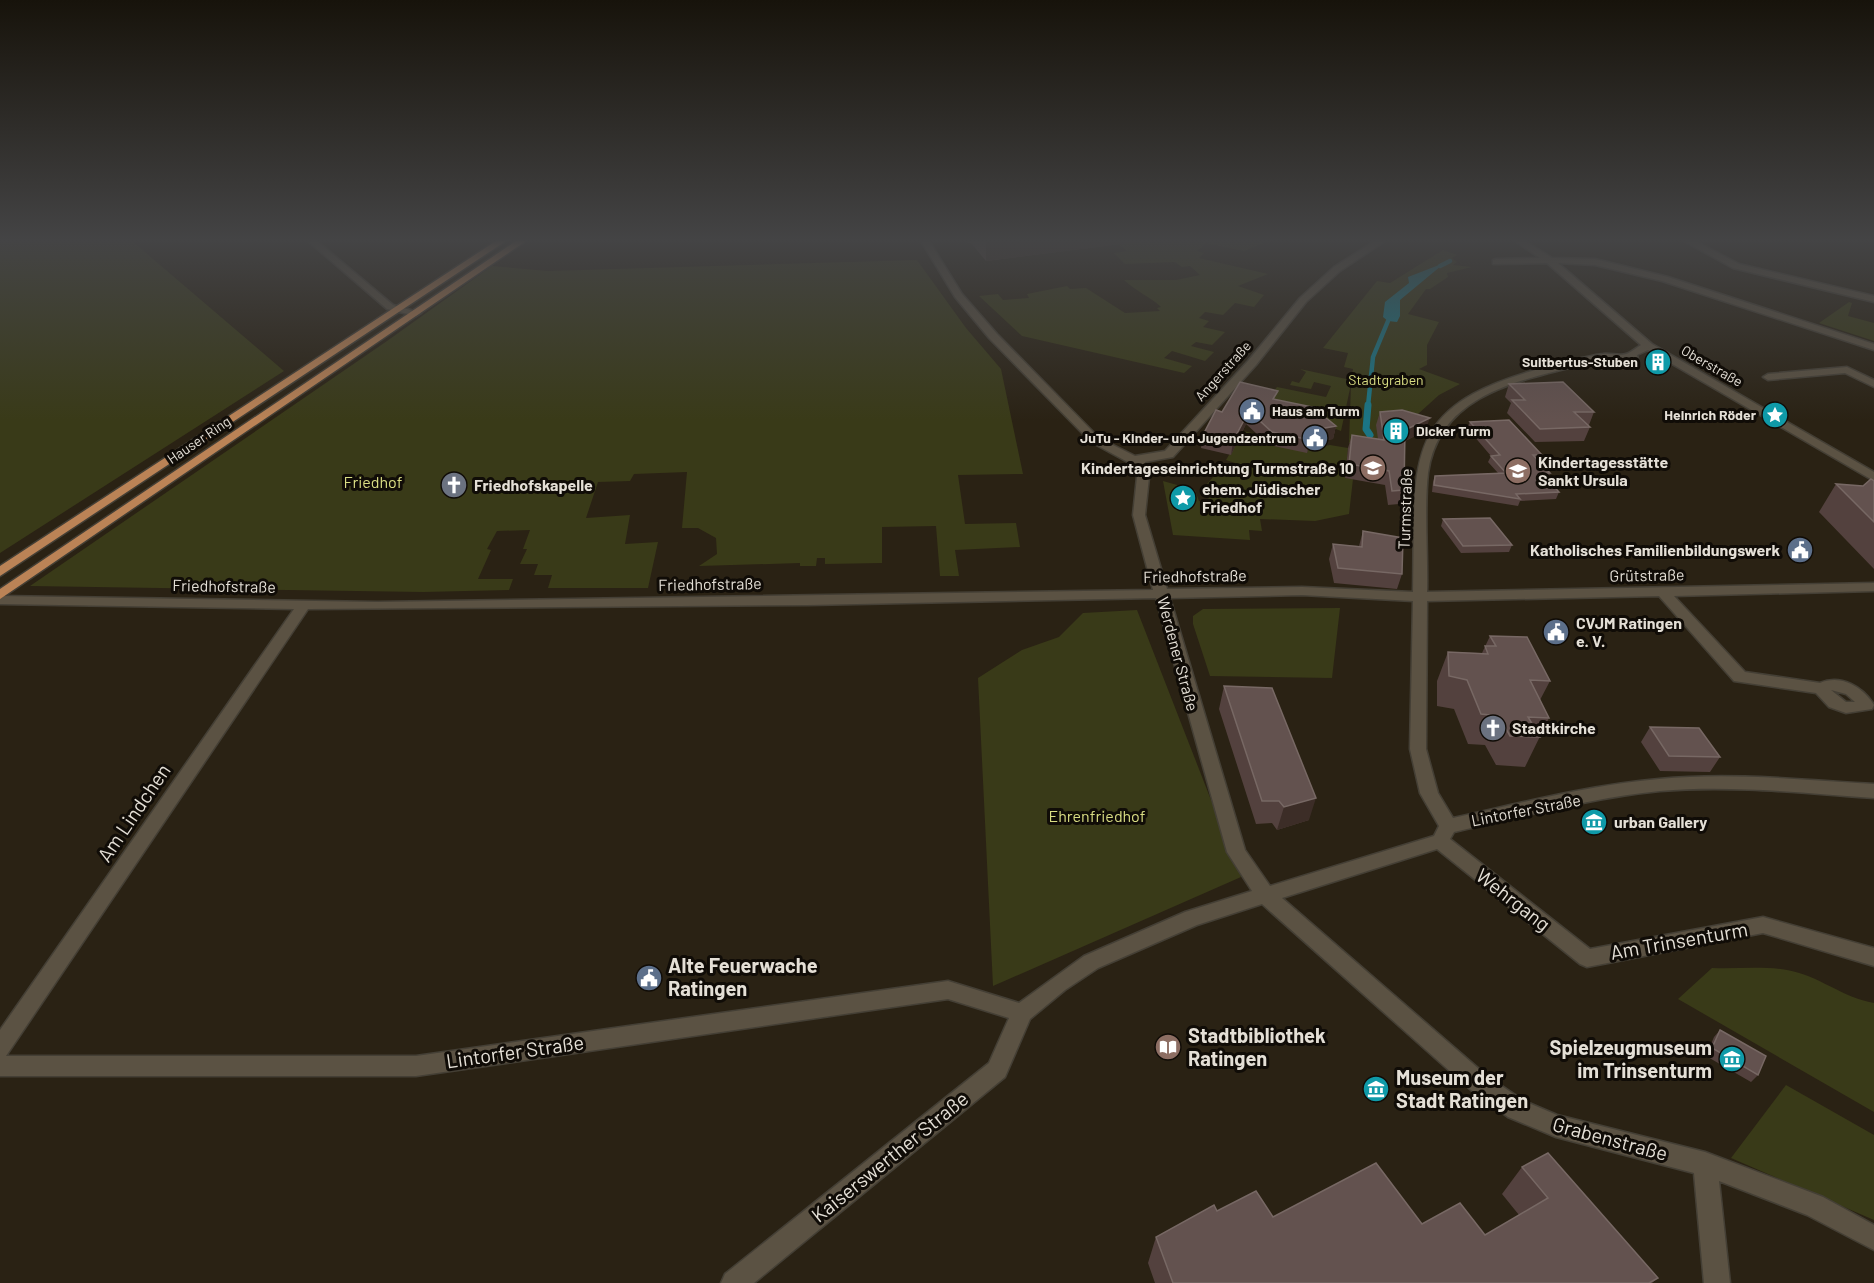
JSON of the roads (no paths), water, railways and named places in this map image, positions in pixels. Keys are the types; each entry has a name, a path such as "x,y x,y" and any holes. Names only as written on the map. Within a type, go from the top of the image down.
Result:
{"main road":[{"name":"Hauser Ring","path":"0,572 410,301"},
{"name":"Hauser Ring","path":"0,595 434,301"}],"street":[{"path":"383,301 390,307 416,313"},
{"path":"963,301 986,328 1095,440 1135,460"},
{"name":"Angerstraße","path":"1135,460 1169,454 1252,363 1302,301"},
{"name":"Oberstraße","path":"1596,301 1648,346 1874,477"},
{"path":"1732,301 1874,347"},
{"name":"Turmstraße","path":"1444,833 1429,793 1418,749 1424,457 1443,422 1459,406 1509,379 1605,357 1633,359 1631,354 1633,352 1648,346"},
{"path":"1768,377 1847,370 1874,384"},
{"name":"Werdener Straße","path":"1135,460 1144,475 1139,515 1193,711 1236,852 1266,896"},
{"name":"Grütstraße","path":"1420,597 1874,587"},
{"name":"Friedhofstraße","path":"0,600 304,605 772,602 1302,591 1420,597"},
{"path":"1664,593 1740,677 1821,688"},
{"name":"Am Lindchen","path":"0,1047 304,605"},
{"name":"Lintorfer Straße","path":"0,1066 416,1066 948,990 1022,1013 1058,984 1091,962 1192,918 1266,896 1444,833 1659,785 1727,782 1874,791"},
{"name":"Wehrgang","path":"1444,833 1587,958"},
{"name":"Grabenstraße","path":"1266,896 1479,1083 1516,1109 1556,1126 1705,1164 1814,1206 1874,1238"},
{"name":"Am Trinsenturm","path":"1587,958 1763,925 1874,957"},
{"name":"Kaiserswerther Straße","path":"734,1283 997,1070 1022,1013"},
{"path":"1705,1164 1717,1283"}],"water":[{"path":"1400,301 1400,316 1397,322 1388,321 1383,317 1385,302"}],"waterway":[{"path":"1368,406 1373,357 1388,321"},
{"path":"1368,405 1366,429 1370,435"}],"place":[{"name":"Suitbertus-Stuben","path":"1658,362"},
{"name":"Haus am Turm","path":"1252,411"},
{"name":"Heinrich Röder","path":"1775,415"},
{"name":"Dicker Turm","path":"1396,431"},
{"name":"JuTu - Kinder- und Jugendzentrum","path":"1315,438"},
{"name":"Kindertageseinrichtung Turmstraße 10","path":"1373,468"},
{"name":"Kindertagesstätte Sankt Ursula","path":"1518,471"},
{"name":"Friedhofskapelle","path":"454,485"},
{"name":"ehem. Jüdischer Friedhof","path":"1183,498"},
{"name":"Katholisches Familienbildungswerk","path":"1800,550"},
{"name":"CVJM Ratingen e. V.","path":"1556,632"},
{"name":"Stadtkirche","path":"1493,728"},
{"name":"urban Gallery","path":"1594,822"},
{"name":"Alte Feuerwache Ratingen","path":"649,978"},
{"name":"Stadtbibliothek Ratingen","path":"1168,1047"},
{"name":"Spielzeugmuseum im Trinsenturm","path":"1732,1059"},
{"name":"Museum der Stadt Ratingen","path":"1376,1089"}],"park label":[{"name":"Stadtgraben","path":"1386,380"},
{"name":"Friedhof","path":"373,482"},
{"name":"Ehrenfriedhof","path":"1097,816"}]}
